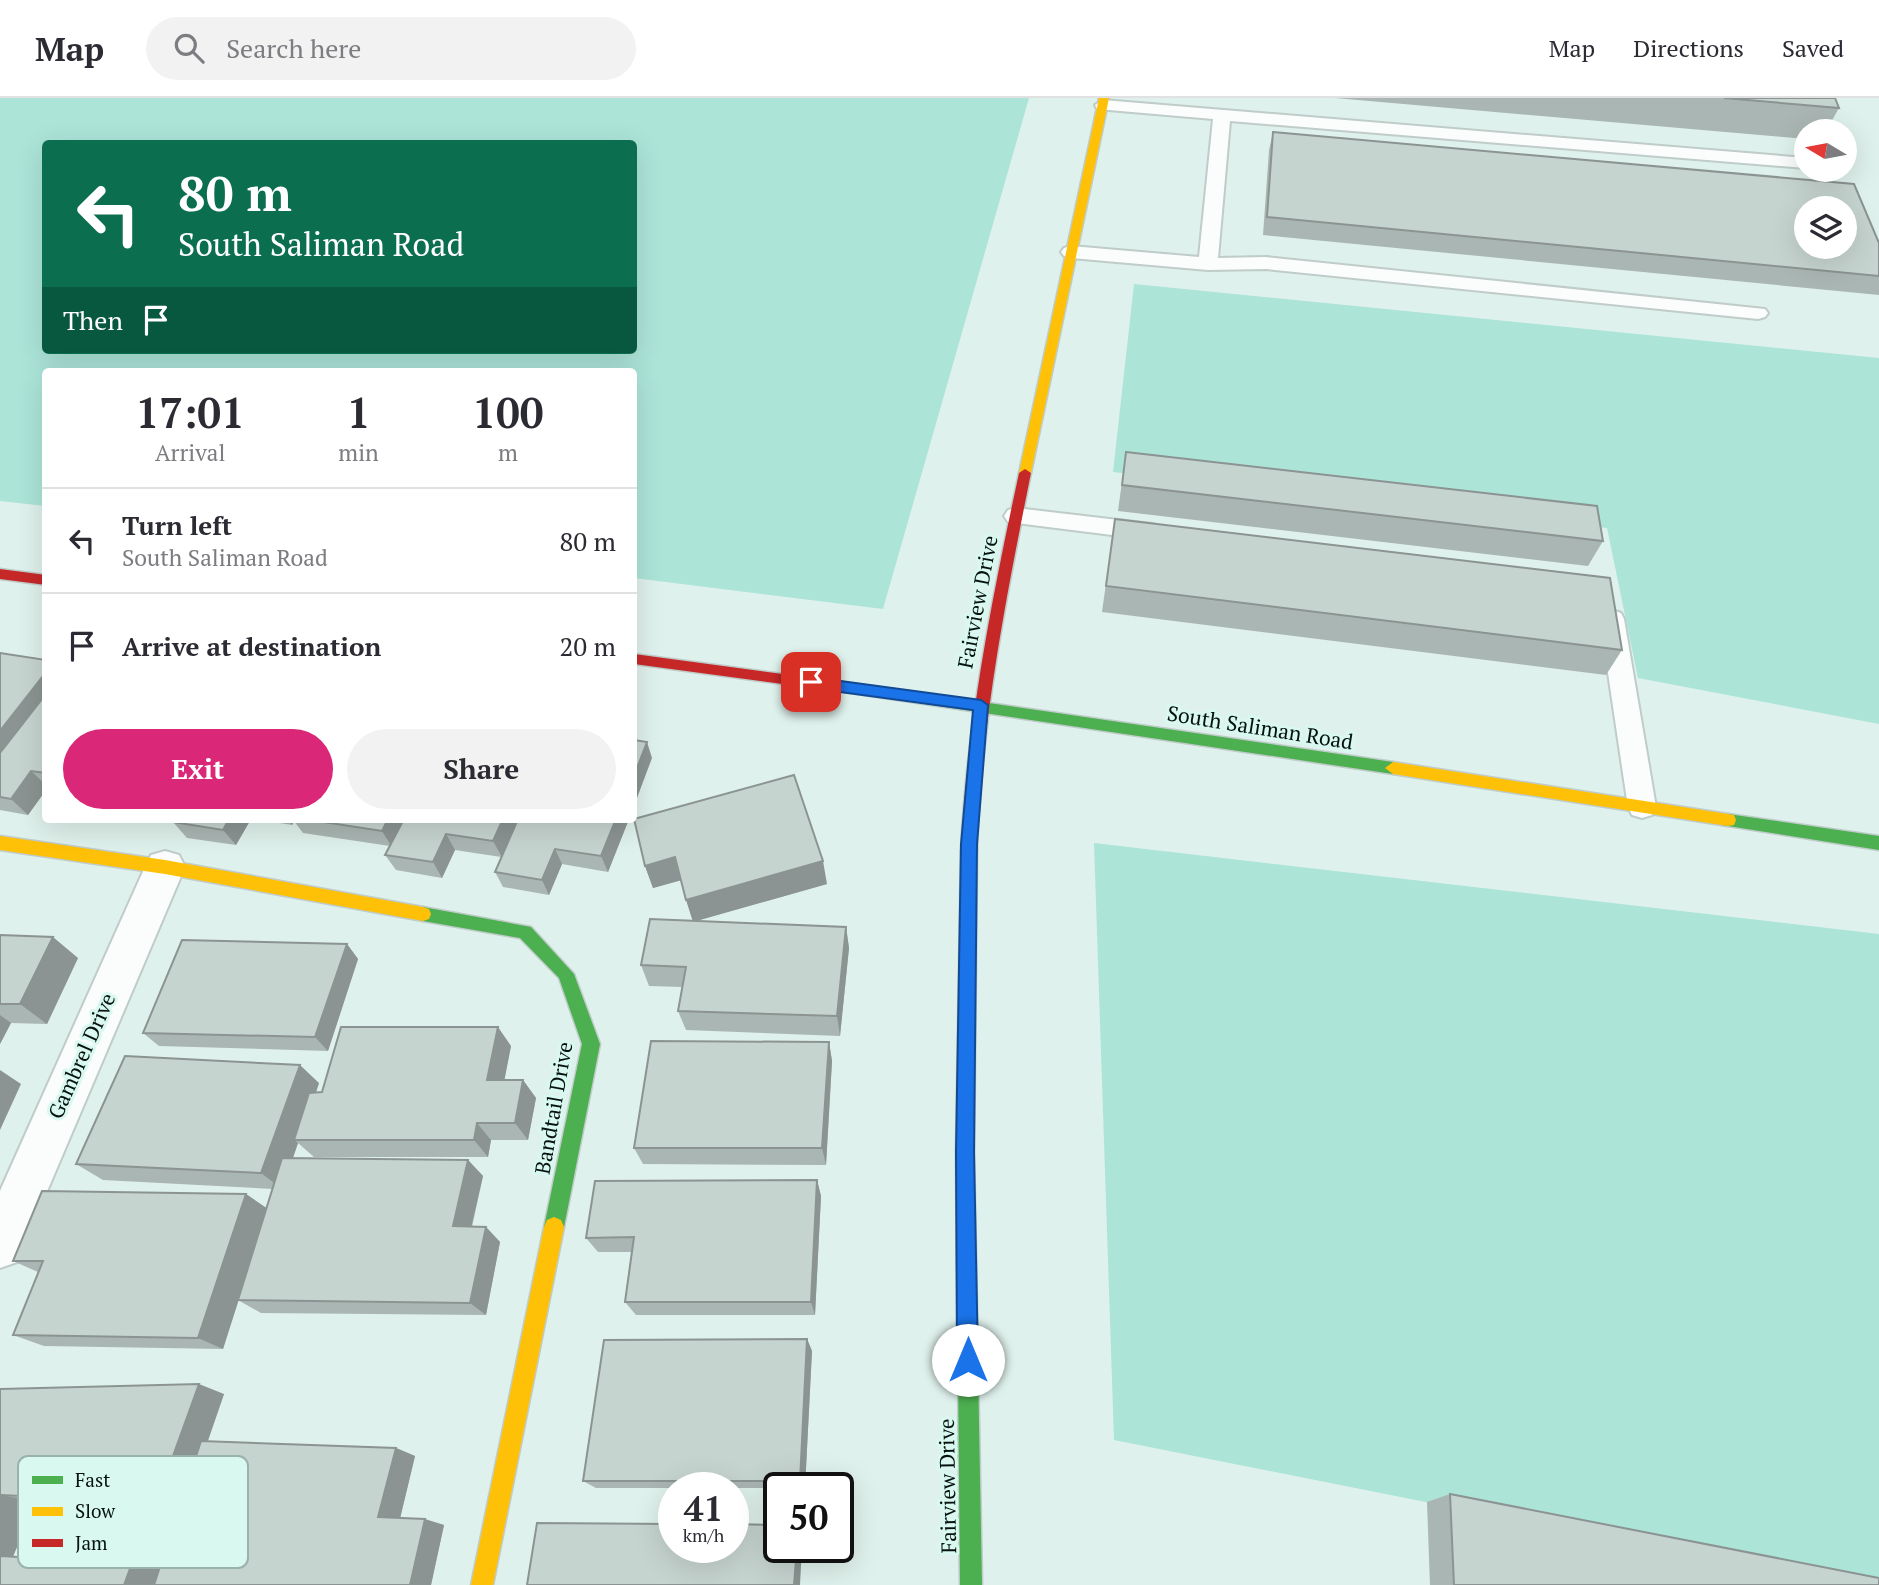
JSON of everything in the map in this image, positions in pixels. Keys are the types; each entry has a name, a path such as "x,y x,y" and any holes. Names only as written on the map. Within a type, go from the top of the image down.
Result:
{"main road":[{"name":"Fairview Drive","path":"971,1585 965,1152 969,844 981,705 992,631 1104,102"},
{"path":"0,573 42,579"},
{"name":"South Saliman Road","path":"637,659 981,705 1879,843"},
{"name":"Bandtail Drive","path":"0,843 165,867 526,932 566,974 591,1044 482,1585"}],"street":[{"name":"Gambrel Drive","path":"0,1245 165,867"}],"lane":[{"path":"1104,102 1222,115 1794,162"},
{"path":"1208,264 1222,115"},
{"path":"1071,252 1208,264 1266,263 1758,313"},
{"path":"1016,516 1181,535"},
{"path":"1608,598 1642,807"}],"green space":[{"path":"0,98 1029,98 883,609 637,578 637,368 42,368 42,506 0,501"},
{"path":"1134,284 1879,358 1879,724 1638,678 1607,528 1113,472"},
{"path":"1094,843 1879,934 1879,1585 1843,1585 1114,1440"}],"building":[{"path":"1724,98 1835,98 1839,108"},
{"path":"1273,132 1794,179 1794,182 1854,184 1879,243 1879,276 1267,217"},
{"path":"1126,452 1597,506 1603,541 1122,485"},
{"path":"1115,519 1610,578 1622,650 1106,586"},
{"path":"0,653 42,659 42,677 0,731"},
{"path":"42,699 42,772 31,771 11,799 0,797 0,753"},
{"path":"637,740 647,742 637,768"},
{"path":"794,775 823,861 686,900 675,857 645,866 635,823 637,818"},
{"path":"179,823 227,823 223,830"},
{"path":"330,823 386,823 382,831"},
{"path":"402,823 501,823 493,841 446,834 433,862 385,855"},
{"path":"516,823 614,823 601,856 555,849 542,880 495,872"},
{"path":"650,919 846,927 837,1016 678,1011 686,967 641,965"},
{"path":"0,935 53,937 20,1004 0,1004"},
{"path":"182,940 347,944 315,1037 143,1033"},
{"path":"341,1027 498,1027 487,1080 523,1080 515,1123 477,1123 474,1140 294,1140 309,1093 322,1092"},
{"path":"651,1041 829,1042 822,1148 634,1148"},
{"path":"125,1056 300,1065 261,1173 76,1164"},
{"path":"282,1158 468,1160 453,1226 486,1227 470,1303 238,1300"},
{"path":"817,1180 811,1302 625,1302 634,1237 586,1238 595,1181"},
{"path":"42,1191 246,1194 198,1338 13,1335 43,1261 13,1261"},
{"path":"807,1339 800,1472 763,1472 763,1481 749,1481 749,1472 658,1472 658,1481 583,1481 604,1340"},
{"path":"199,1384 173,1456 18,1456 18,1496 2,1495 0,1500 0,1389"},
{"path":"201,1441 396,1448 378,1517 425,1519 410,1585 154,1585 160,1568 248,1568 248,1456 196,1456"},
{"path":"1450,1494 1879,1578 1879,1585 1454,1585"},
{"path":"537,1523 658,1524 658,1563 749,1563 749,1524 763,1525 763,1563 796,1563 794,1585 527,1585"},
{"path":"0,1556 18,1557 18,1568 130,1568 124,1585 0,1585"}],"traffic: fast":[{"path":"858,689 1393,768"},
{"path":"1728,820 1879,843"},
{"path":"969,851 965,1152 971,1585"},
{"path":"423,914 525,932 566,974 591,1044 554,1227"}],"traffic: slow":[{"path":"1025,473 1104,98"},
{"path":"1393,768 1728,820"},
{"path":"0,843 165,867 423,914"},
{"path":"482,1585 554,1227"}],"traffic: jam":[{"path":"969,851 981,708 996,614 1025,473"},
{"path":"0,574 42,579"},
{"path":"637,659 858,689"}],"route":[{"path":"811,682 981,705 969,844 965,1152 968,1360"}]}
